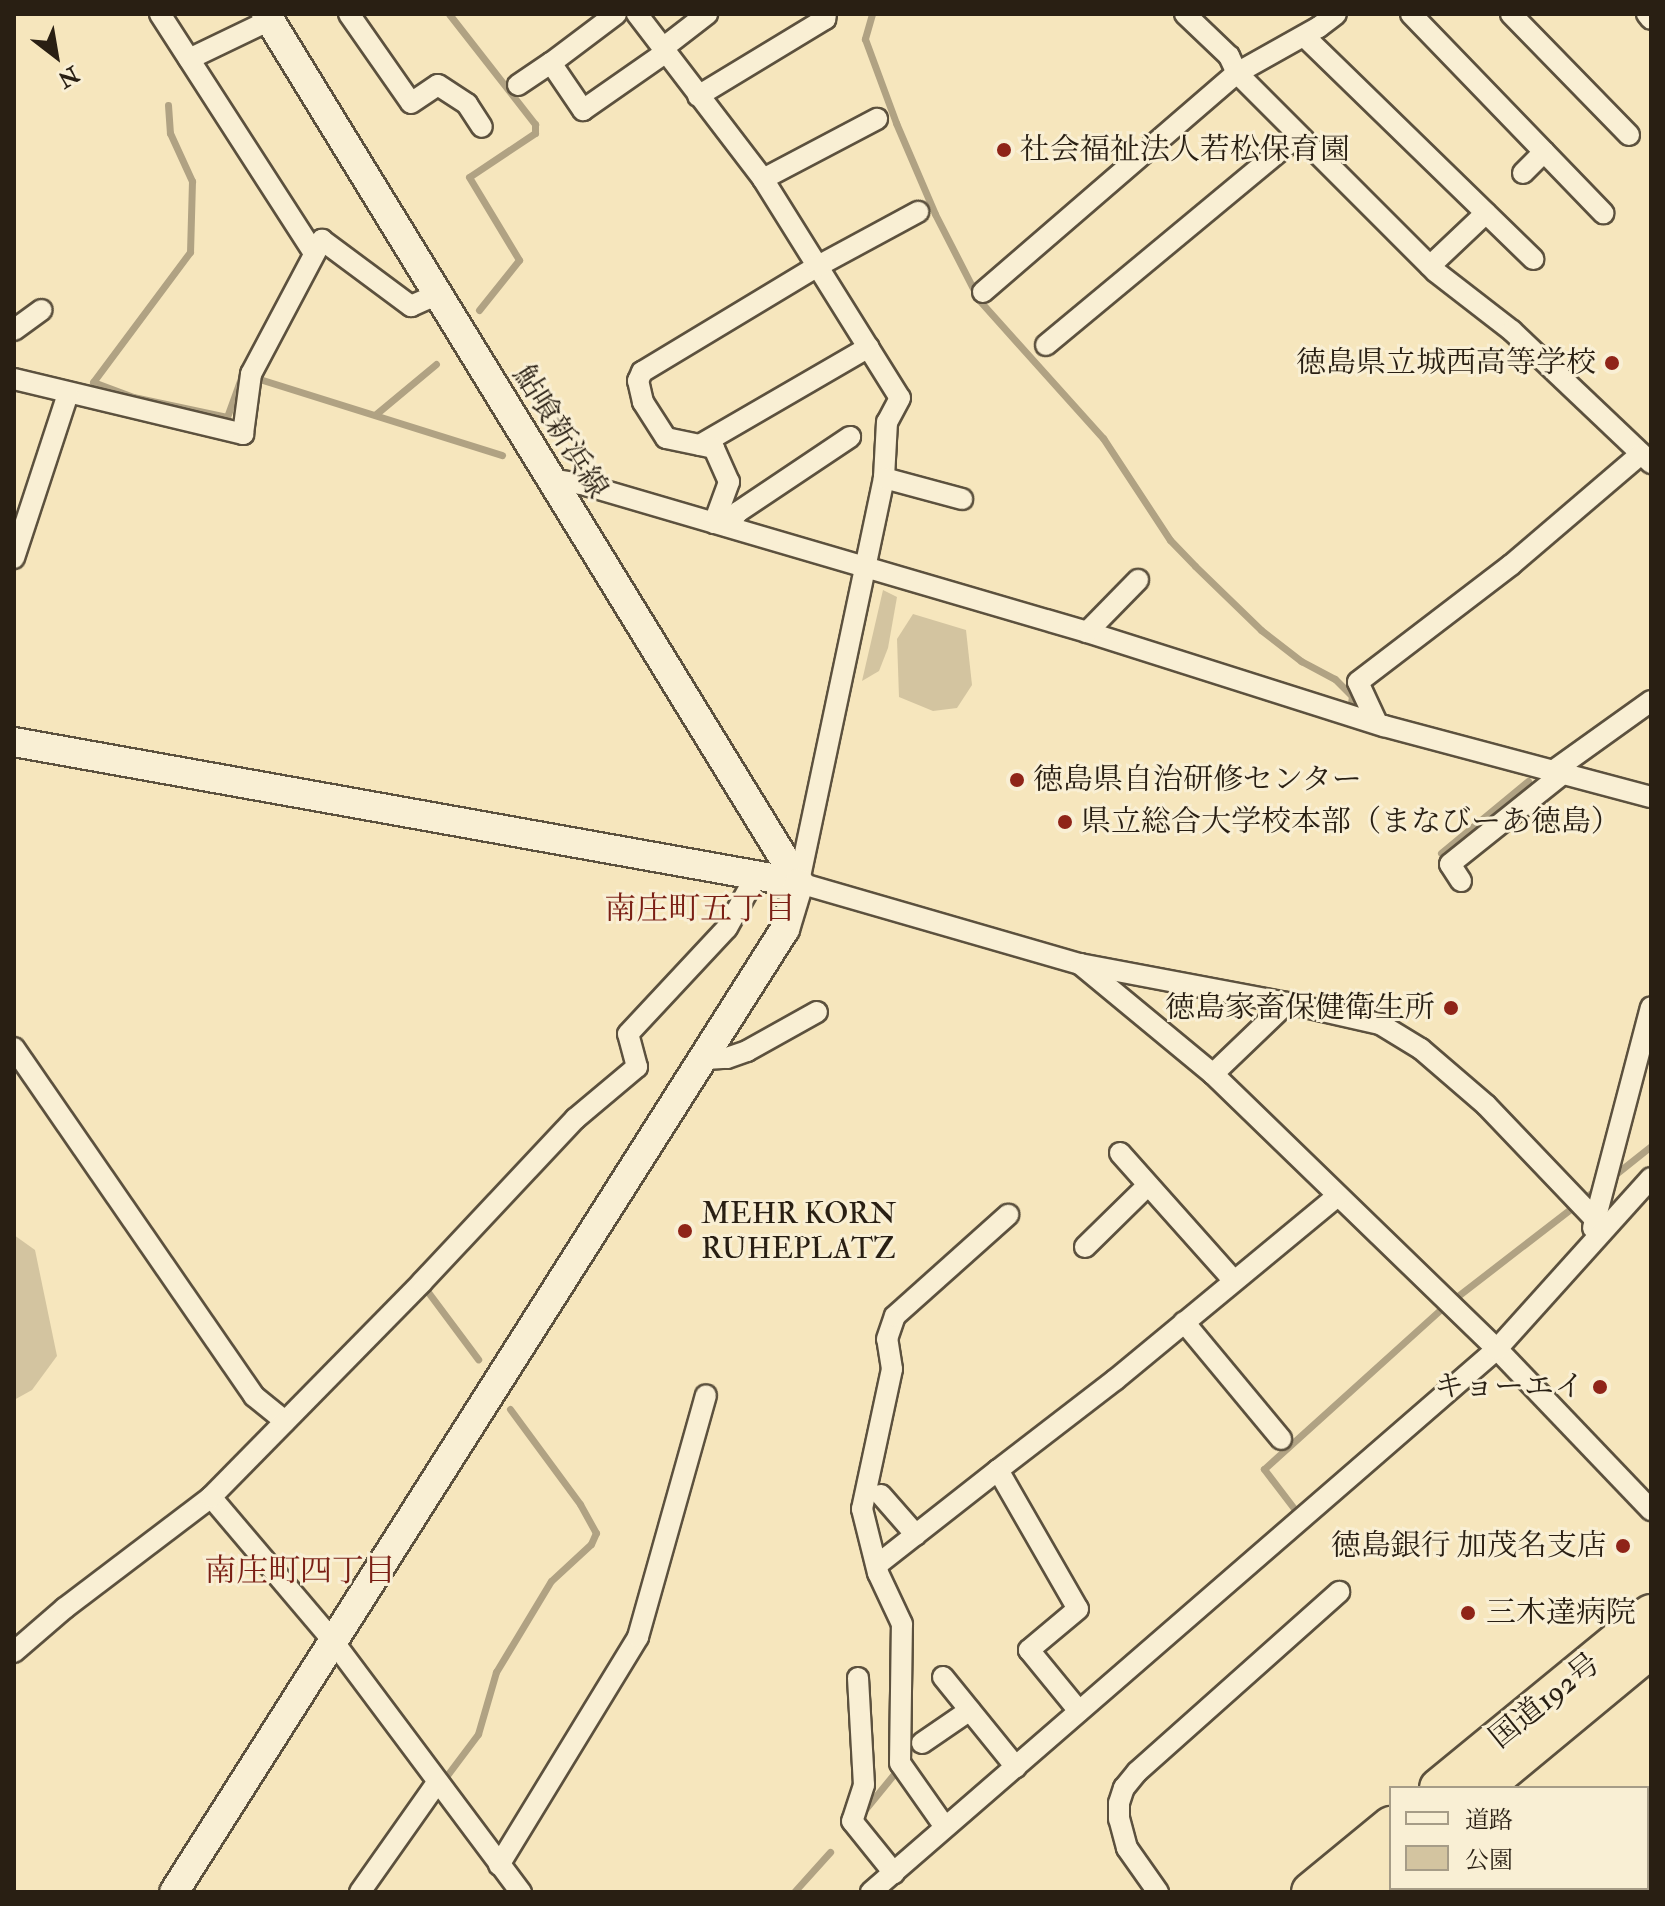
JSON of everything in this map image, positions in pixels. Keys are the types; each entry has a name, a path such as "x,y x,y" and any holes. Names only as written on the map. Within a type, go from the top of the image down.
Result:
{"highway":[{"name":"国道192号","path":"1441,1786 1651,1614"},
{"name":"国道192号","path":"1484,1786 1651,1648"},
{"path":"1311,1892 1389,1828"},
{"path":"1357,1892 1389,1866"}],"street":[{"path":"160,14 314,253"},
{"path":"349,14 411,103 438,85 470,102 482,127"},
{"path":"518,85 616,14"},
{"path":"174,1892 705,1059 785,929 799,883 884,478 887,422 900,398 763,179 637,14"},
{"path":"551,63 583,110 707,14"},
{"path":"698,96 825,19 826,14"},
{"path":"1185,14 1229,56 1237,73 1298,136 1430,266 1512,331 1646,459 1358,682 1377,723"},
{"path":"983,292 1237,73 1304,36 1336,14"},
{"path":"1411,14 1544,152 1571,191 1603,213"},
{"path":"1511,14 1629,135"},
{"path":"1647,14 1651,19"},
{"path":"189,59 268,17"},
{"name":"鮎喰新浜線","path":"268,17 799,883"},
{"path":"1304,36 1533,259"},
{"path":"763,179 877,119"},
{"path":"1046,345 1298,136"},
{"path":"1523,173 1544,152"},
{"path":"720,524 729,482 714,448 666,438 643,402 638,381 642,372 818,266 918,212"},
{"path":"1430,266 1486,213"},
{"path":"14,379 243,434 250,377 322,240 411,306 436,295"},
{"path":"14,330 42,310"},
{"path":"700,445 869,347"},
{"path":"14,558 68,394"},
{"path":"720,524 850,437"},
{"path":"884,478 962,499"},
{"path":"549,479 585,485 1087,632 1377,723 1651,797"},
{"path":"1087,632 1138,580"},
{"path":"1461,881 1450,864 1560,771 1651,701"},
{"path":"14,742 799,883 1080,964 1380,1024 1421,1049 1486,1105 1584,1207 1591,1246"},
{"path":"14,1652 65,1608 211,1497 575,1119 637,1067 628,1034 727,928 756,876"},
{"path":"1080,964 1213,1074 1336,1197 1497,1349 1651,1510"},
{"path":"1213,1074 1287,1003"},
{"path":"1584,1207 1605,1181 1651,1007"},
{"path":"705,1059 727,1058 747,1051 817,1012"},
{"path":"14,1048 254,1396 285,1421"},
{"path":"1120,1153 1234,1281"},
{"path":"871,1892 1497,1349 1651,1178"},
{"path":"1085,1247 1148,1185"},
{"path":"877,1565 1184,1322 1336,1197"},
{"path":"945,1827 900,1763 902,1624 877,1565 862,1509 892,1369 887,1339 895,1316 1008,1215"},
{"path":"1184,1322 1281,1439"},
{"path":"499,1865 638,1637 706,1395"},
{"path":"998,1470 1078,1609 1029,1650 1079,1711"},
{"path":"881,1495 916,1535"},
{"path":"211,1497 333,1641 521,1892"},
{"path":"1158,1892 1127,1848 1119,1819 1119,1803 1124,1788 1137,1772 1339,1592"},
{"path":"943,1677 1016,1767"},
{"path":"858,1678 864,1785 852,1821 894,1873"},
{"path":"922,1743 970,1710"},
{"path":"360,1892 437,1783"}],"green space":[{"path":"883,590 897,597 888,648 879,671 862,681"},
{"path":"913,614 966,630 972,685 957,708 933,711 899,697 897,639"},
{"path":"14,1235 35,1250 57,1356 32,1390 14,1400"},
{"path":"1433,1890 1559,1890 1559,1892"}],"waterway":[{"path":"449,14 535,124 535,133 469,177 519,260 479,310"},
{"path":"872,14 865,39 896,123 935,214 979,300 1103,438 1170,540 1261,630 1301,661 1335,679 1352,696 1351,703"},
{"path":"168,105 170,133 192,181 190,252 93,382 133,397 227,417 242,375"},
{"path":"376,414 436,364"},
{"path":"253,377 502,455"},
{"path":"1441,853 1528,781"},
{"path":"1612,1177 1651,1146"},
{"path":"1299,1515 1264,1469 1441,1309 1599,1187"},
{"path":"425,1288 478,1359"},
{"path":"448,1774 478,1734 496,1672 551,1581 591,1544 596,1533 580,1504 510,1409"},
{"path":"862,1813 898,1769"},
{"path":"794,1892 830,1852"}],"place":[{"name":"社会福祉法人若松保育園","path":"1004,150"},
{"name":"徳島県立城西高等学校","path":"1612,363"},
{"name":"徳島県自治研修センター","path":"1017,780"},
{"name":"県立総合大学校本部（まなびーあ徳島）","path":"1065,822"},
{"name":"徳島家畜保健衛生所","path":"1451,1008"},
{"name":"MEHR KORN RUHEPLATZ","path":"685,1231"},
{"name":"キョーエイ","path":"1600,1387"},
{"name":"徳島銀行 加茂名支店","path":"1623,1546"},
{"name":"三木達病院","path":"1468,1613"}],"district":[{"name":"南庄町五丁目","path":"700,909"},
{"name":"南庄町四丁目","path":"300,1571"}]}
